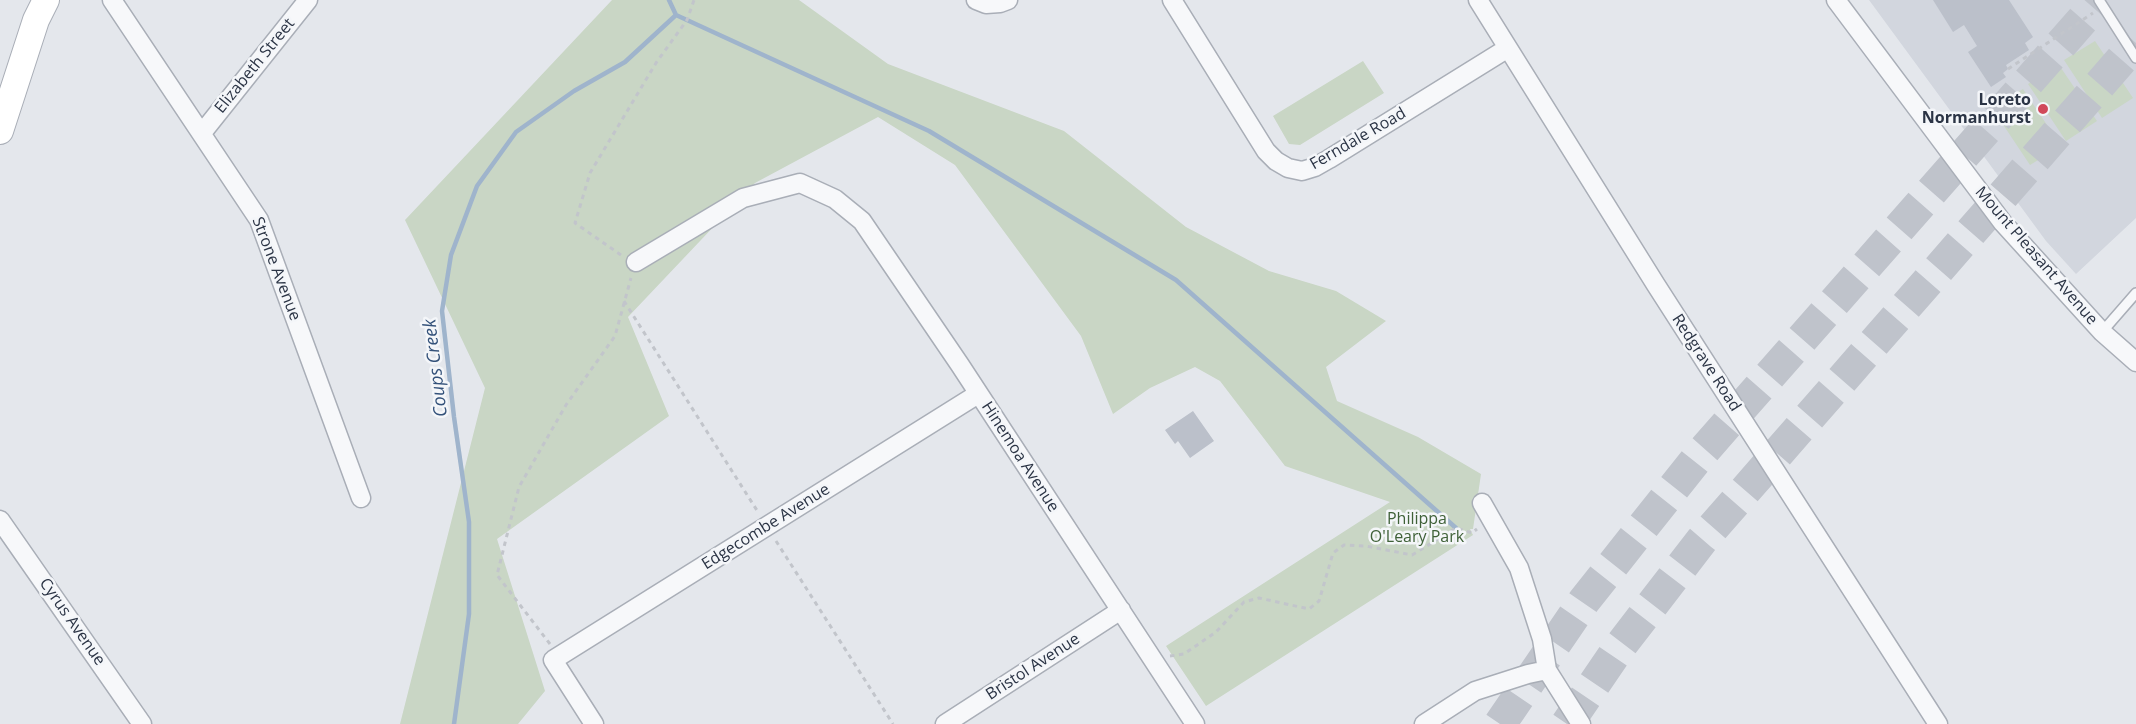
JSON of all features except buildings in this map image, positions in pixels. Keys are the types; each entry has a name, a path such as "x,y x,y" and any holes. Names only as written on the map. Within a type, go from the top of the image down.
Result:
{"main road":[{"path":"0,131 36,20 46,0"}],"street":[{"name":"Strone Avenue","path":"112,0 259,220 361,498"},
{"name":"Elizabeth Street","path":"202,133 309,0"},
{"path":"976,0 986,4 1008,0"},
{"name":"Ferndale Road","path":"1172,0 1266,151 1288,168 1302,171 1329,159 1508,48"},
{"name":"Redgrave Road","path":"1478,0 1662,295 1938,724"},
{"name":"Mount Pleasant Avenue","path":"1836,0 2003,223 2102,332 2136,362"},
{"name":"Hinemoa Avenue","path":"636,262 743,198 800,183 835,199 862,221 1122,610 1195,724"},
{"name":"Edgecombe Avenue","path":"553,660 978,394"},
{"path":"1482,503 1521,574 1542,639 1547,670 1581,724"},
{"name":"Cyrus Avenue","path":"0,520 142,724"},
{"name":"Bristol Avenue","path":"945,724 1122,610"},
{"path":"553,660 594,724"},
{"path":"1424,724 1475,691 1547,670"}],"lane":[{"path":"2101,3 2136,58"},
{"path":"2102,332 2136,293"}],"path":[{"path":"553,660 557,652 497,575 519,487 566,405 615,336 636,262 616,252 576,223 590,173 656,63 687,20 694,0"},
{"path":"2008,69 2101,3"},
{"path":"1153,659 1184,654 1216,632 1244,602 1259,598 1309,609 1319,601 1333,553 1344,545 1366,546 1413,555 1456,528 1472,532 1492,520"}],"shaded area":[{"name":"Loreto Normanhurst","path":"1869,0 2136,0 2136,218 2076,274 2046,241"}],"green space":[{"name":"Philippa O'Leary Park","path":"612,0 799,0 888,64 1064,131 1186,227 1269,271 1336,291 1386,321 1326,367 1337,401 1418,437 1481,474 1473,529 1470,529 1473,535 1206,706 1166,646 1390,502 1285,466 1220,381 1195,367 1150,388 1113,414 1081,336 955,165 878,117 755,183 628,317 669,416 497,539 545,691 518,724 400,724 485,388 405,220"},
{"path":"2095,41 2133,98 2102,118 2064,60"},
{"path":"1363,61 1384,93 1300,145 1289,144 1273,116"},
{"path":"2059,65 2097,121 2066,141 2028,84"},
{"path":"2023,89 2061,146 2030,165 1992,108"}],"waterway":[{"name":"Coups Creek","path":"454,724 469,614 469,522 442,311 451,255 477,186 516,132 574,91 625,62 676,15 669,0"},
{"path":"676,15 929,131 1176,280 1456,528"}],"tunnel":[{"path":"1500,724 1584,601 1699,456 2100,0"},
{"path":"1567,724 1618,649 1702,540 2136,43"}],"place":[{"name":"Loreto Normanhurst","path":"2043,109"}]}
